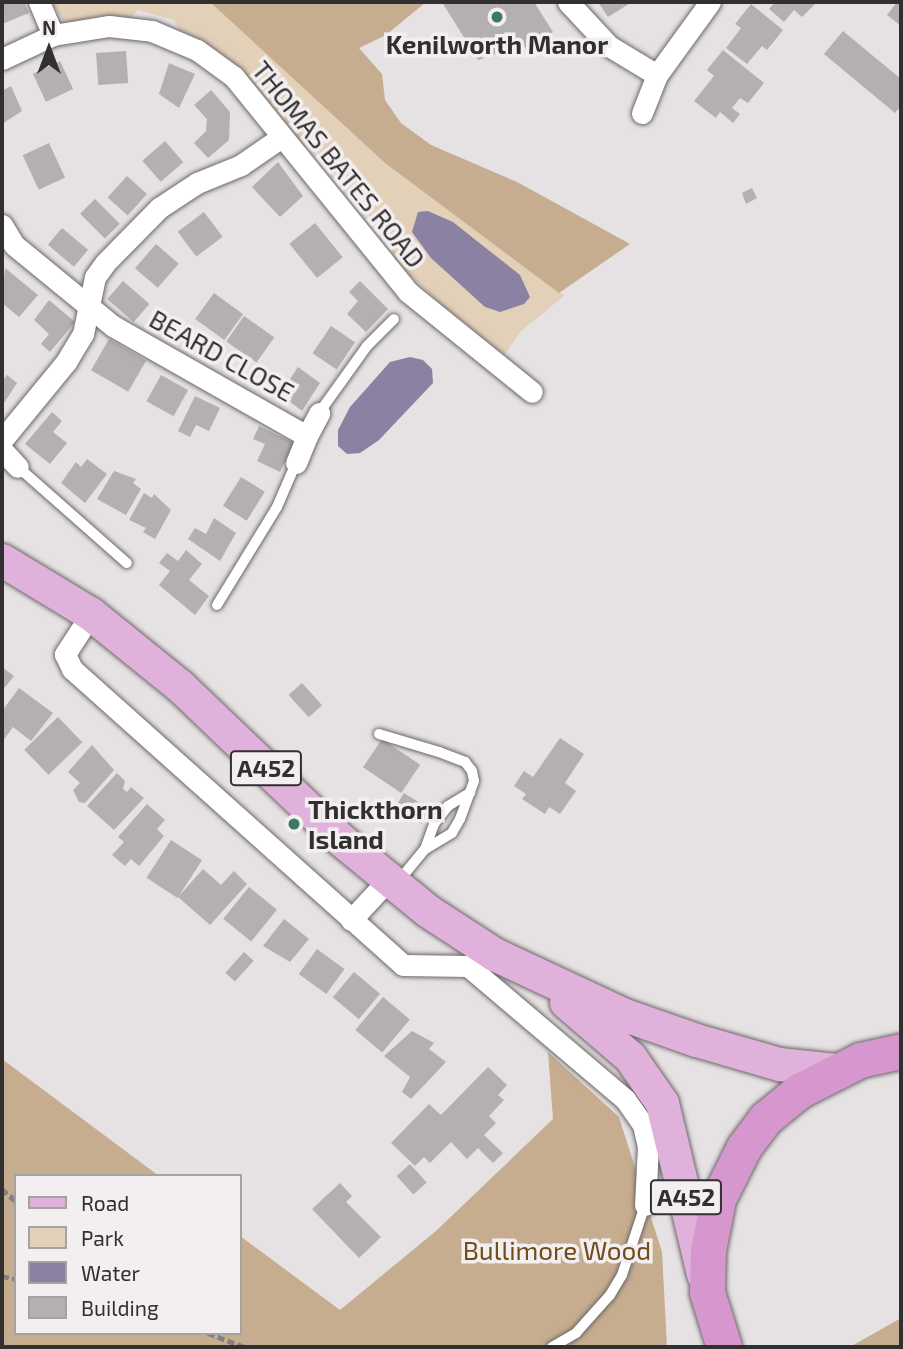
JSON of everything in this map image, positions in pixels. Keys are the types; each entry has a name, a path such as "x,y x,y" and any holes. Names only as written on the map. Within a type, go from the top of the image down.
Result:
{"highway":[{"path":"724,1347 707,1292 709,1236 718,1199 744,1147 782,1104 836,1070 897,1050"}],"main road":[{"name":"A452","path":"2,560 91,614 180,686 340,839 392,882 463,934 531,974 696,1041 779,1064 836,1070"},
{"name":"A452","path":"531,974 617,1044 642,1071 662,1103 707,1292"}],"street":[{"path":"39,2 53,35"},
{"path":"568,2 609,46 657,75"},
{"path":"642,113 657,75 710,2"},
{"name":"THOMAS BATES ROAD","path":"2,59 53,35 109,26 152,31 197,50 234,77 279,138 408,292 532,392"},
{"path":"2,440 66,362 83,334 87,305 105,263 159,208 197,183 241,165 279,138"},
{"name":"BEARD CLOSE","path":"2,225 14,245 87,305 163,357 307,436 296,463"},
{"path":"307,436 319,413"},
{"path":"2,450 18,467"},
{"path":"91,614 65,654 72,669 351,920 409,967 456,963 468,967 625,1099 643,1125 648,1146 645,1205"},
{"path":"351,920 392,882"}],"lane":[{"path":"319,413 367,346 394,319"},
{"path":"218,605 277,507 296,463"},
{"path":"18,467 127,563"},
{"path":"379,734 465,762 474,780 452,833 425,849 392,882"},
{"path":"425,849 435,824 449,806 470,793"},
{"path":"552,1347 576,1333 610,1295 622,1275 645,1205"}],"path":[{"path":"213,1335 245,1347"}],"green space":[{"path":"52,2 210,2 385,163 564,296 521,331 501,360 396,262 386,237 316,150 305,148 260,95 207,45 179,30 174,20 138,10 130,18 65,23"},
{"path":"210,2 426,2 386,35 359,48 382,74 385,100 401,123 431,145 517,182 630,244 559,293 385,163"},
{"name":"Bullimore Wood","path":"548,1052 619,1117 662,1252 667,1347 2,1347 2,1059 156,1174 14,1174 14,1335 242,1335 242,1237 340,1310 436,1231 553,1119"},
{"path":"901,1318 901,1347 850,1347"}],"water":[{"path":"428,211 453,222 520,275 530,297 524,304 500,312 485,307 431,258 412,232 418,212"},
{"path":"410,357 423,360 432,369 433,383 379,440 360,453 347,454 338,446 338,430 350,407 390,362"}],"building":[{"path":"2,2 24,2 29,13 2,24"},
{"name":"Kenilworth Manor","path":"442,2 534,2 553,32 528,52 518,37 517,45 508,51 500,46 494,55 478,60"},
{"path":"598,2 632,2 608,17"},
{"path":"775,2 817,2 802,17 794,10 784,22 769,9"},
{"path":"897,2 901,2 901,26 887,15"},
{"path":"751,4 783,30 767,50 762,46 747,64 726,48 741,28 735,24"},
{"path":"843,31 901,79 901,106 895,113 824,54"},
{"path":"723,50 764,83 748,103 740,98 732,108 740,114 733,123 720,112 716,118 694,101 714,76 707,70"},
{"path":"126,51 128,83 98,85 96,53"},
{"path":"60,61 73,89 46,102 33,74"},
{"path":"169,63 195,74 179,108 159,94"},
{"path":"11,86 22,111 2,124 2,91"},
{"path":"211,90 230,112 229,140 208,158 194,143 206,131 207,119 194,105"},
{"path":"165,141 183,162 161,182 142,161"},
{"path":"49,143 65,177 39,190 23,155"},
{"path":"278,162 303,196 280,217 252,187"},
{"path":"127,176 147,194 128,216 108,198"},
{"path":"752,188 757,198 746,204 742,193"},
{"path":"95,199 120,224 105,239 80,214"},
{"path":"204,212 223,237 196,257 178,232"},
{"path":"315,223 343,257 317,278 289,244"},
{"path":"62,228 88,250 74,267 48,245"},
{"path":"156,244 179,264 158,288 135,268"},
{"path":"5,268 38,295 19,317 2,303"},
{"path":"123,281 149,304 134,322 107,299"},
{"path":"360,281 388,309 366,332 347,314 358,301 349,292"},
{"path":"214,293 243,314 224,340 195,319"},
{"path":"49,300 75,322 50,352 41,344 49,334 34,320"},
{"path":"244,316 274,337 257,363 226,341"},
{"path":"331,326 355,342 337,370 313,353"},
{"path":"109,339 146,360 128,392 91,370"},
{"path":"298,367 320,383 302,411 271,387 278,374 288,382"},
{"path":"7,375 17,383 2,406 2,382"},
{"path":"161,375 188,390 174,416 146,401"},
{"path":"195,396 220,408 209,431 196,425 190,437 178,431"},
{"path":"52,412 62,421 53,432 67,443 50,464 25,444"},
{"path":"259,426 294,443 280,472 257,461 265,444 253,439"},
{"path":"87,459 107,474 85,503 61,483 76,462 81,467"},
{"path":"114,471 136,479 133,483 141,489 126,515 97,499"},
{"path":"241,477 265,492 247,521 223,506"},
{"path":"144,493 152,498 154,494 171,510 155,539 143,532 146,528 129,520"},
{"path":"214,518 236,533 220,561 188,539 195,528 206,534"},
{"path":"186,550 202,564 189,580 209,596 195,615 159,585 170,571 159,563 167,553 178,561"},
{"path":"2,667 14,676 2,691"},
{"path":"302,683 322,705 309,717 289,695"},
{"path":"19,688 53,713 31,741 13,727 2,742 2,711"},
{"path":"58,717 82,742 49,775 24,750"},
{"path":"560,738 584,754 565,783 576,791 560,814 549,807 545,814 522,799 526,794 514,786 524,771 533,777"},
{"path":"382,739 420,765 401,793 363,767"},
{"path":"92,745 114,770 85,803 79,802 73,790 80,783 68,772"},
{"path":"117,773 125,781 123,789 127,792 131,787 144,798 114,830 87,806"},
{"path":"404,793 430,809 421,824 395,807"},
{"path":"147,804 165,820 157,829 164,836 139,866 131,859 125,866 112,855 124,842 118,837"},
{"path":"171,840 202,860 178,898 146,878"},
{"path":"203,869 221,885 234,871 247,884 210,925 178,897"},
{"path":"249,887 277,910 251,942 223,919"},
{"path":"284,919 309,939 290,962 263,946"},
{"path":"317,949 345,969 326,994 299,974"},
{"path":"244,952 254,961 235,982 225,973"},
{"path":"354,972 380,994 359,1019 333,997"},
{"path":"383,997 410,1019 382,1052 355,1030"},
{"path":"412,1031 434,1043 429,1049 446,1062 411,1099 402,1092 410,1077 384,1056"},
{"path":"488,1067 507,1085 498,1095 504,1100 489,1116 496,1123 484,1135 503,1153 493,1163 478,1148 467,1159 451,1142 430,1163 424,1157 415,1166 391,1143 429,1104 441,1115"},
{"path":"410,1164 427,1183 413,1195 397,1176"},
{"path":"340,1183 352,1196 346,1202 381,1237 359,1258 312,1209"}],"place":[{"name":"Kenilworth Manor","path":"497,17"},
{"name":"Thickthorn Island","path":"294,824"}]}
